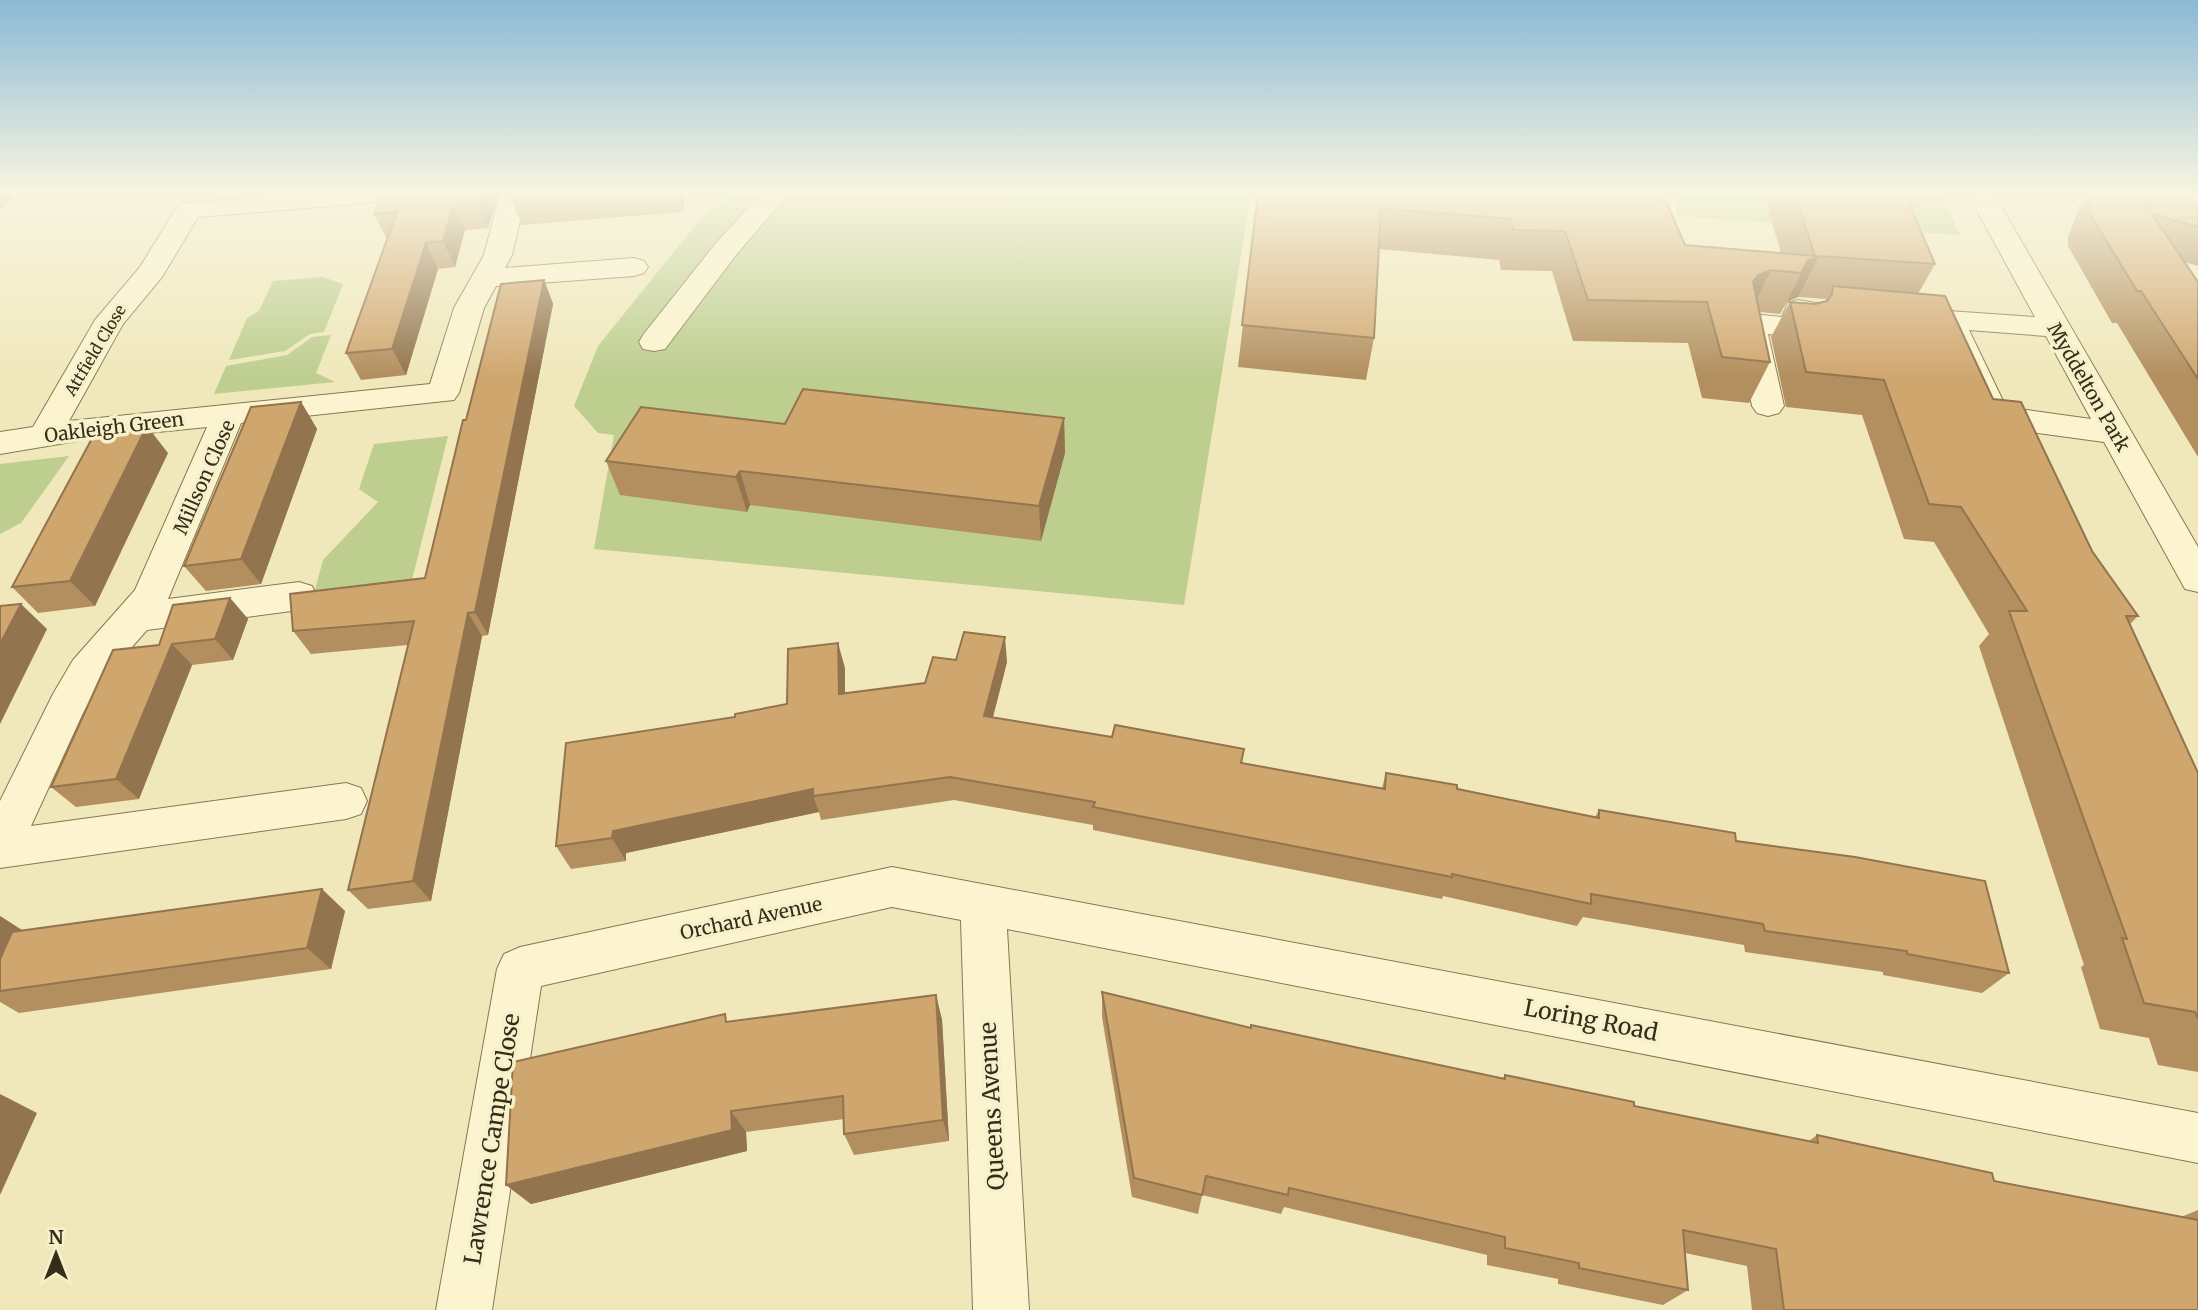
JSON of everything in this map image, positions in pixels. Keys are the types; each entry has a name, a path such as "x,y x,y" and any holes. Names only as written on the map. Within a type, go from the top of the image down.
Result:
{"street":[{"name":"Attfield Close","path":"44,435 110,320 152,271 162,255"},
{"path":"485,278 498,255"},
{"path":"654,342 722,255"},
{"name":"Myddelton Park","path":"2015,255 2198,579"},
{"path":"485,278 634,267"},
{"name":"Millson Close","path":"0,847 67,705 87,671 136,617 151,596 229,414 443,393 469,308 485,278"},
{"path":"1768,407 1751,323 1796,328 1798,309 1839,312"},
{"path":"2054,327 1935,319 1994,416 2117,433"},
{"name":"Oakleigh Green","path":"0,443 89,428 229,414"},
{"path":"136,617 299,596"},
{"name":"Millson Close","path":"0,847 346,801"},
{"name":"Orchard Avenue","path":"520,969 892,887 984,903"},
{"name":"Loring Road","path":"984,903 2198,1138"},
{"name":"Queens Avenue","path":"984,903 1002,1310"},
{"name":"Lawrence Campe Close","path":"464,1310 520,969"}],"green space":[{"path":"671,255 1241,255 1184,605 594,549 614,435 598,433 574,406 598,346"},
{"path":"323,277 343,284 324,332 310,334 285,351 229,360 247,318 259,311 273,281"},
{"path":"331,335 316,373 335,382 214,394 226,366 287,355 312,337"},
{"path":"448,436 412,580 315,590 323,560 378,502 359,489 374,444"},
{"path":"69,456 21,523 0,534 0,464"}],"building":[{"path":"381,255 422,255 392,349 346,353"},
{"path":"1251,255 1378,255 1374,338 1242,325"},
{"path":"1573,255 1931,255 1935,264 1819,256 1807,261 1801,273 1771,270 1758,275 1753,282 1770,362 1722,357 1707,302 1588,300"},
{"path":"2115,255 2180,255 2198,282 2198,379 2141,291 2137,291"},
{"path":"544,280 475,612 468,613 413,881 348,890 414,621 293,631 290,594 425,578 463,420 466,420 501,284"},
{"path":"1833,286 1945,296 1993,399 2021,402 2092,551 2138,616 2126,616 2198,773 2198,1019 2195,1012 2144,1003 2122,938 2127,939 2009,611 2027,611 1961,507 1929,504 1884,380 1806,372 1790,302 1815,304 1827,301"},
{"path":"803,389 1064,418 1039,506 740,471 736,477 606,461 641,407 785,424"},
{"path":"301,402 241,559 184,566 251,407"},
{"path":"147,426 70,581 12,587 96,431"},
{"path":"230,598 215,639 172,644 116,779 51,787 113,650 159,645 173,605"},
{"path":"21,604 0,644 0,606"},
{"path":"964,632 1005,637 984,716 1112,737 1115,725 1244,749 1241,763 1385,789 1386,773 1457,785 1457,789 1599,818 1599,810 1735,833 1736,841 1855,857 1985,881 2009,973 1907,954 1907,951 1765,931 1763,924 1591,894 1591,904 1452,874 1452,877 1093,807 1095,802 950,777 813,796 813,789 613,831 612,838 556,846 566,743 735,717 735,714 787,704 788,649 838,643 839,694 925,683 933,657 956,660"},
{"path":"322,889 307,948 0,991 0,959 12,932"},
{"path":"1102,992 1251,1028 1251,1025 1505,1079 1505,1075 1634,1102 1634,1106 1818,1143 1817,1135 1992,1173 1994,1181 2198,1220 2198,1310 1784,1310 1776,1249 1683,1230 1688,1290 1579,1268 1579,1263 1505,1248 1505,1237 1289,1188 1288,1195 1206,1176 1202,1195 1134,1178"},
{"path":"936,995 943,1120 844,1134 843,1096 731,1111 732,1130 506,1185 513,1062 725,1014 726,1022"}]}
